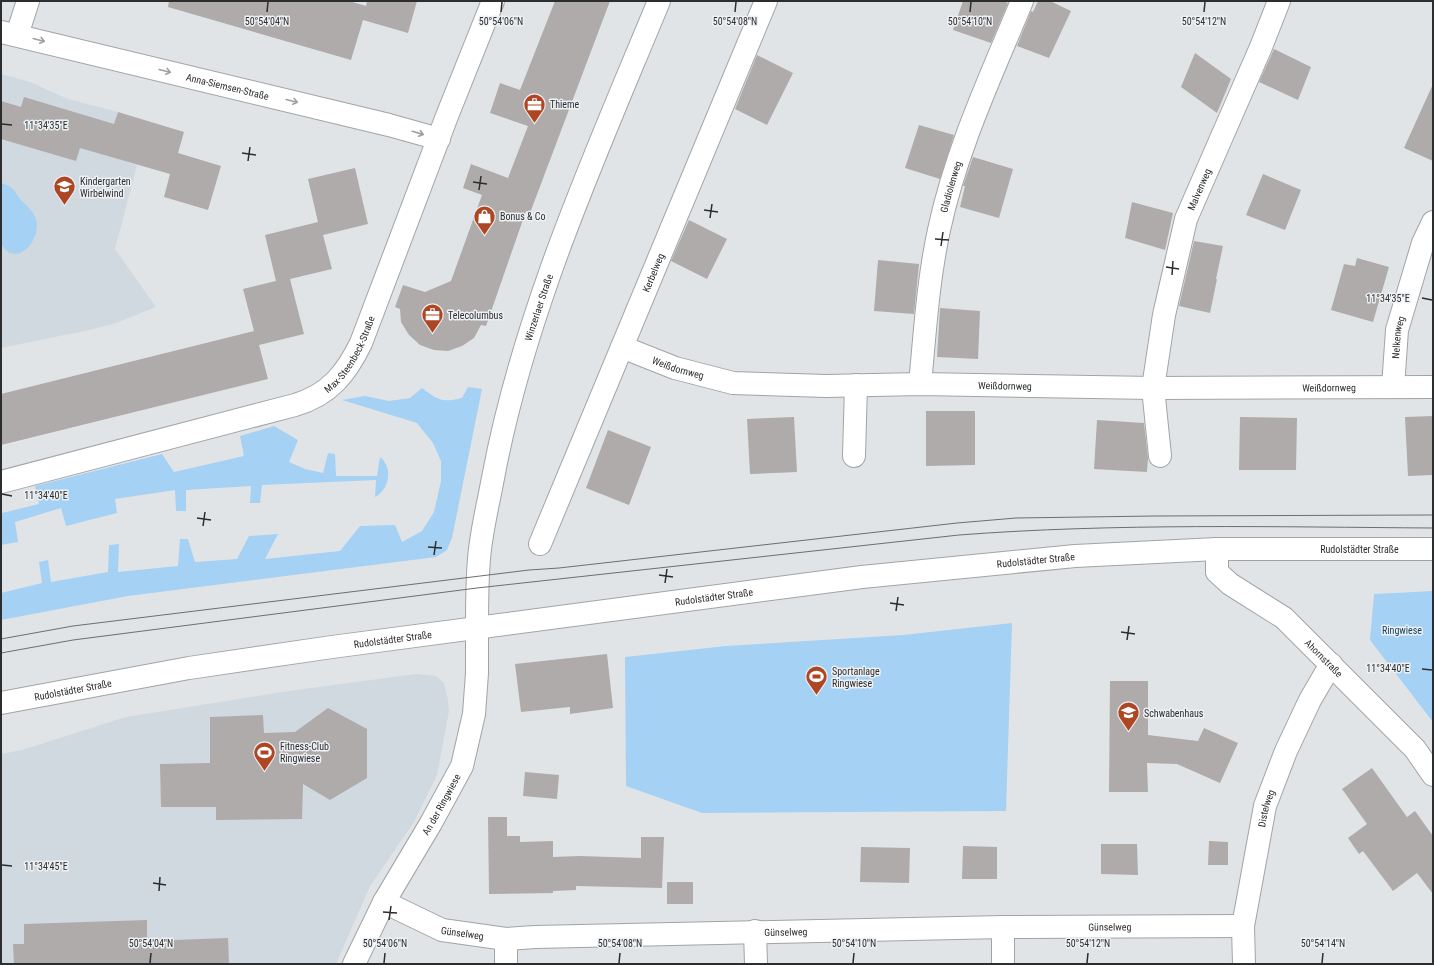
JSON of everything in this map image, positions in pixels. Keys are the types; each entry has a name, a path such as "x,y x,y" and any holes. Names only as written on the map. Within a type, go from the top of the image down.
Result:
{"street":[{"name":"Anna-Siemsen-Straße","path":"28,1 9,33 382,123 439,139"},
{"name":"Max-Steenbeck-Straße","path":"1,482 295,406 312,400 336,381 354,357 361,343 493,1"},
{"name":"Winzerlaer Straße","path":"477,628 477,588 481,540 499,443 514,384 544,287 659,1"},
{"name":"Kerbelweg","path":"540,544 766,1"},
{"name":"Gladiolenweg","path":"920,384 927,305 939,230 960,155 1022,1"},
{"name":"Malvenweg","path":"1153,388 1164,315 1186,219 1261,47 1279,1"},
{"name":"Nelkenweg","path":"1393,387 1397,330 1423,243 1433,222"},
{"name":"Weißdornweg","path":"622,347 675,368 733,383 826,386 920,384 1153,388 1433,387"},
{"path":"854,456 856,385"},
{"path":"1153,388 1160,456"},
{"name":"Rudolstädter Straße","path":"1,703 188,668 332,647 869,576 1075,556 1217,549 1433,549"},
{"name":"Ahornstraße","path":"1217,549 1217,572 1230,584 1284,618 1414,748 1433,775"},
{"name":"An der Ringwiese","path":"354,964 384,902 431,823 462,766 474,714 477,673 477,628"},
{"name":"Distelweg","path":"1244,964 1243,926 1265,806 1296,729 1310,700 1331,664"},
{"name":"Günselweg","path":"384,902 442,930 506,939 535,936 755,931 1003,927 1243,926"},
{"path":"1003,927 1003,964"},
{"path":"755,931 756,964"},
{"path":"506,939 506,964"}],"shaded area":[{"name":"Kindergarten Wirbelwind","path":"1,74 30,82 68,99 118,112 105,155 137,165 115,249 156,307 116,323 1,348"},
{"path":"416,674 436,676 444,683 448,700 449,711 437,775 414,822 370,886 336,964 1,964 1,754 22,750 126,717 289,691"}],"green space":[{"path":"1,183 13,189 33,213 37,224 34,238 25,250 20,253 13,254 7,251 1,244"},
{"path":"468,387 482,389 452,538 447,550 436,557 128,596 1,620 1,593 42,583 39,562 48,560 51,582 108,572 109,545 119,544 118,572 178,566 180,539 188,539 195,562 237,559 249,536 278,534 265,559 340,551 360,526 395,525 402,542 422,531 434,512 441,481 441,461 433,443 417,423 342,400 365,396 389,401 410,398 422,388 436,398 449,400 462,398"},
{"path":"274,426 298,440 289,462 305,469 323,473 328,453 335,454 336,476 377,476 380,457 387,466 388,472 387,483 384,489 375,497 376,480 262,485 260,503 250,503 251,486 186,490 186,511 176,511 175,490 115,499 117,513 66,526 61,508 15,522 18,542 1,545 1,509 2,513 39,504 35,486 162,454 174,472 244,456 240,436"},
{"name":"Ringwiese","path":"1433,591 1433,722 1370,640 1374,594"},
{"name":"Sportanlage Ringwiese","path":"1012,623 1006,811 702,813 626,786 625,657 726,646 903,635"}],"building":[{"path":"169,1 349,1 366,6 367,1 417,1 408,33 363,20 351,60 168,7"},
{"path":"555,1 610,1 530,213 526,211 486,326 481,325 474,338 462,346 448,351 434,350 420,345 409,335 401,322 400,309 395,307 403,285 425,292 451,281 482,195 463,188 471,164 508,178 528,126 490,113 500,83 520,90"},
{"path":"963,1 1003,1 1008,3 991,43 953,30"},
{"path":"1038,1 1050,1 1071,11 1049,58 1017,46 1031,11 1033,12"},
{"path":"1274,49 1311,67 1298,100 1259,82"},
{"path":"1195,53 1231,79 1217,113 1181,87"},
{"path":"757,55 793,73 767,125 735,109"},
{"path":"1433,84 1433,161 1404,148"},
{"path":"24,97 114,124 118,112 184,132 178,153 221,166 208,210 164,197 170,174 80,148 76,161 1,139 1,101 21,107"},
{"path":"919,125 954,135 940,179 905,168"},
{"path":"973,157 1013,169 999,218 960,207 965,186 963,186"},
{"path":"355,168 368,224 323,235 332,269 290,279 304,334 259,345 268,379 1,445 1,394 254,331 243,289 276,281 265,235 318,222 308,179"},
{"path":"1263,174 1301,190 1285,230 1246,215"},
{"path":"1132,202 1173,213 1165,250 1125,238"},
{"path":"689,220 727,239 707,279 671,261"},
{"path":"1194,241 1223,246 1210,313 1179,306"},
{"path":"1357,258 1389,267 1373,322 1331,310 1344,264 1355,266"},
{"path":"878,260 919,264 914,314 874,311"},
{"path":"940,308 980,311 978,359 937,357"},
{"path":"926,411 975,411 975,465 926,466"},
{"path":"1433,416 1433,475 1408,476 1405,417"},
{"path":"794,417 797,472 750,474 747,419"},
{"path":"1240,417 1297,418 1296,470 1239,470"},
{"path":"1097,420 1144,423 1148,458 1147,472 1094,469"},
{"path":"608,430 651,447 629,505 586,488"},
{"path":"607,654 613,708 570,714 570,707 521,712 515,664"},
{"name":"Schwabenhaus","path":"1110,681 1148,681 1148,735 1198,741 1204,728 1238,743 1220,783 1177,764 1147,763 1148,792 1109,792"},
{"name":"Fitness-Club Ringwiese","path":"328,708 367,729 367,778 330,800 303,784 302,819 216,820 216,807 161,807 160,764 210,763 210,717 263,715 264,733 295,732"},
{"path":"1372,768 1407,817 1415,811 1433,836 1433,894 1417,873 1393,891 1363,851 1359,854 1348,838 1367,824 1342,789"},
{"path":"525,772 559,775 557,799 523,796"},
{"path":"488,817 507,817 507,836 520,836 520,842 553,841 553,857 580,856 641,858 641,837 664,837 662,888 576,886 576,890 553,891 553,893 489,894"},
{"path":"1209,841 1228,842 1228,865 1208,865"},
{"path":"1101,844 1137,844 1138,875 1101,874"},
{"path":"963,846 997,847 997,879 962,879"},
{"path":"861,847 910,848 909,883 860,882"},
{"path":"667,882 693,882 693,904 667,904"},
{"path":"147,920 147,941 228,938 229,964 14,964 13,944 24,944 24,924"}],"tram line":[{"path":"1,639 73,626 529,570 559,568 957,523 1016,518 1433,515"},
{"path":"1,653 73,640 477,588 959,535 1018,531 1136,527 1433,528"}],"place":[{"name":"Thieme","path":"534,124"},
{"name":"Kindergarten Wirbelwind","path":"64,206"},
{"name":"Bonus & Co","path":"485,236"},
{"name":"Telecolumbus","path":"433,334"},
{"name":"Sportanlage Ringwiese","path":"817,696"},
{"name":"Schwabenhaus","path":"1129,732"},
{"name":"Fitness-Club Ringwiese","path":"264,772"}]}
